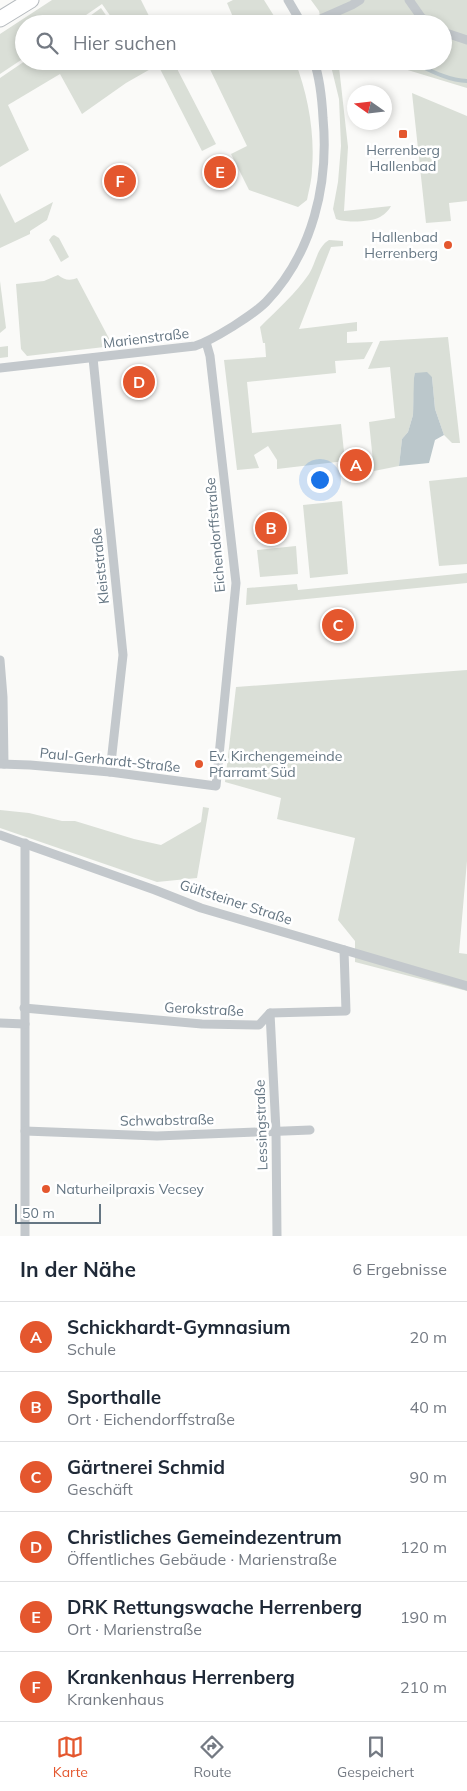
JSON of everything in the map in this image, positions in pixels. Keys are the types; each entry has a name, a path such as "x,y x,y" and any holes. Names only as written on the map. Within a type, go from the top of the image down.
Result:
{"main road":[{"path":"0,19 31,0"}],"street":[{"path":"288,0 297,15"},
{"path":"409,0 419,15"},
{"path":"328,15 356,2"},
{"path":"452,35 467,40"},
{"name":"Marienstraße","path":"0,368 177,349 206,342 249,316 265,303 279,287 302,250 320,193 325,138 322,103 316,70"},
{"name":"Eichendorffstraße","path":"206,342 210,356 236,583 216,786"},
{"name":"Kleiststraße","path":"93,358 122,656 110,772"},
{"path":"0,660 3,697 2,764"},
{"name":"Paul-Gerhardt-Straße","path":"2,764 30,764 110,772 216,786"},
{"name":"Gültsteiner Straße","path":"0,835 201,908 467,986"},
{"path":"25,843 26,1236"},
{"name":"Gerokstraße","path":"24,1008 202,1024 250,1025 259,1025 270,1013 346,1011 344,950"},
{"name":"Lessingstraße","path":"270,1013 276,1131 277,1236"},
{"path":"0,1023 25,1024"},
{"name":"Schwabstraße","path":"25,1131 157,1136 310,1130"}],"shaded area":[{"path":"52,0 141,0 148,15 110,15 102,4 86,15 29,15"},
{"path":"233,0 264,0 273,15 232,15 227,3"},
{"path":"311,0 467,0 467,88 408,70 452,70 452,15 320,15"},
{"path":"101,8 106,15 91,15"},
{"path":"15,24 15,64 0,74 0,34"},
{"path":"15,68 15,70 149,70 126,83 82,114 60,74 8,105 29,150 0,167 0,78"},
{"path":"161,70 178,70 216,144 202,151"},
{"path":"210,70 298,70 310,114 313,155 307,200 298,207 249,190 231,154 247,146"},
{"path":"332,70 339,70 348,147 344,211 391,206 388,211 376,219 351,221 336,219 333,209 338,182 341,146 339,99"},
{"path":"412,93 467,116 467,201 449,203 451,221 426,223"},
{"path":"0,193 15,223 53,202 47,220 30,231 30,234 0,248"},
{"path":"54,235 59,238 69,257 61,262 49,240"},
{"path":"329,240 343,241 343,246 331,247 299,329 357,322 357,331 347,332 347,343 373,342 364,359 335,361 336,373 247,382 252,433 341,424 345,461 277,469 277,460 268,446 254,455 259,468 237,470 224,360 266,357 265,343 263,343 260,327 304,281 322,247"},
{"path":"58,275 67,280 77,278 113,346 27,356 21,349 16,284 44,281"},
{"path":"0,281 6,328 0,333"},
{"path":"448,337 460,443 452,443 444,435 435,409 432,377 415,373 413,415 408,432 402,439 399,466 374,471 369,422 395,418 390,367 368,369 380,341"},
{"path":"8,346 8,357 0,358 0,347"},
{"path":"427,372 432,377 435,409 444,435 435,440 429,463 399,466 402,439 408,432 413,415 415,373"},
{"path":"467,477 467,564 439,566 429,481"},
{"path":"342,501 348,574 310,578 303,505"},
{"path":"296,546 298,574 260,577 257,550"},
{"path":"467,573 467,583 246,605 247,588 297,584 298,590"},
{"path":"467,670 467,861 459,953 467,954 467,991 355,962 355,941 338,920 355,838 277,819 281,798 225,782 236,687"},
{"path":"203,807 209,808 197,878 157,882 0,828 0,810 29,813 62,821 75,821 161,845 201,822"}],"waterway":[{"path":"428,70 460,81 467,81"}],"place":[{"name":"Herrenberg Hallenbad","path":"403,134"},
{"name":"DRK Rettungswache Herrenberg","path":"220,172"},
{"name":"Krankenhaus Herrenberg","path":"120,181"},
{"name":"Hallenbad Herrenberg","path":"448,245"},
{"name":"Christliches Gemeindezentrum","path":"139,382"},
{"name":"Schickhardt-Gymnasium","path":"356,465"},
{"name":"Sporthalle","path":"271,528"},
{"name":"Gärtnerei Schmid","path":"338,625"},
{"name":"Ev. Kirchengemeinde Pfarramt Süd","path":"199,764"},
{"name":"Naturheilpraxis Vecsey","path":"46,1189"}]}
